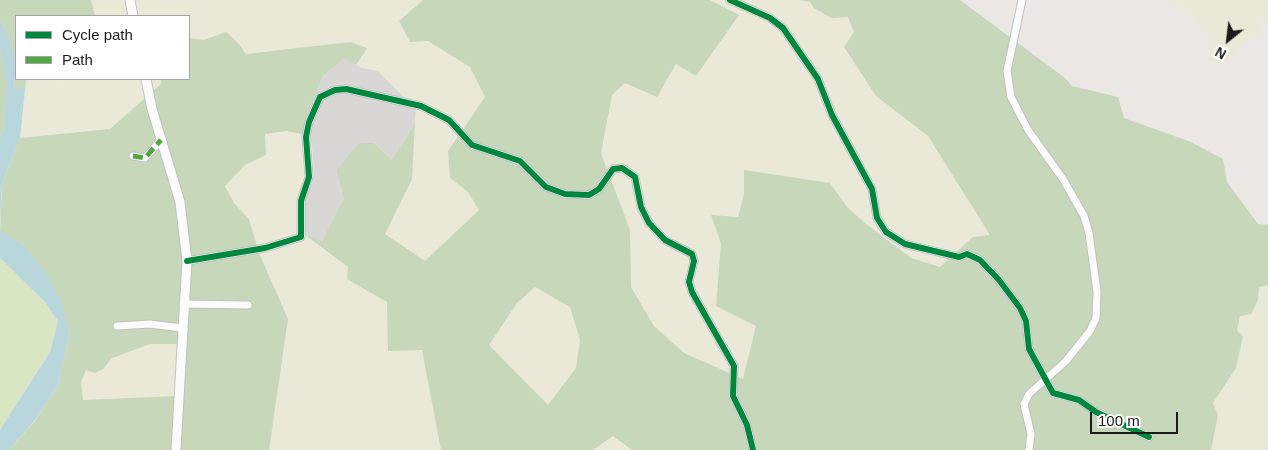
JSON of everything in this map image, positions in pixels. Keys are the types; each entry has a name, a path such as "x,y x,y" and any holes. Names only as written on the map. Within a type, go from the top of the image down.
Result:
{"street":[{"path":"130,0 134,15"},
{"path":"730,0 770,18 783,28 818,79 832,115 872,190 878,218 886,232 906,244 959,257 967,254 980,260 999,280 1020,308 1026,321 1029,350 1053,393 1078,400 1096,412 1149,437"},
{"path":"1022,0 1007,71 1011,97 1028,130 1063,179 1084,216 1089,233 1097,292 1096,318 1090,331 1066,361 1029,394 1024,404 1030,434 1029,450"},
{"path":"146,80 161,140 180,202 187,261 176,450"},
{"path":"187,261 265,248 301,238 301,201 309,178 306,137 309,122 320,97 335,90 346,89 421,106 449,120 472,146 520,161 546,186 565,194 590,195 599,189 613,169 622,168 635,177 642,207 649,223 665,240 692,254 694,261 689,282 695,300 734,366 733,396 747,426 753,450"},
{"path":"133,156 146,158 161,140"},
{"path":"183,304 248,305"},
{"path":"117,326 150,324 182,328"}],"shaded area":[{"path":"344,59 362,68 378,71 416,109 415,123 392,160 374,143 359,143 336,170 344,198 331,227 321,241 304,234 304,204 314,175 312,145 306,117 323,76"}],"green space":[{"path":"0,0 91,0 95,15 15,15 15,58 8,34 0,20"},
{"path":"91,0 423,0 399,21 470,67 485,97 448,151 450,178 468,192 479,210 425,261 385,234 412,179 416,109 378,71 356,65 366,48 245,54 190,38 190,15 95,15"},
{"path":"423,0 710,0 739,15 696,76 676,64 657,97 625,83 612,95 601,153 630,230 631,287 654,326 684,353 743,379 756,326 716,306 721,243 711,215 738,217 744,194 744,170 830,183 848,208 866,224 911,258 940,267 973,237 990,235 928,136 876,96 844,47 854,32 848,17 831,18 814,8 810,2 799,0 960,0 1065,78 1072,86 1118,97 1124,118 1191,142 1223,159 1227,182 1258,224 1268,225 1268,285 1259,287 1258,300 1251,314 1240,316 1237,331 1243,336 1236,368 1213,403 1218,415 1211,450 632,450 613,436 593,450 441,450 422,350 388,351 387,302 347,279 348,267 304,234 322,241 344,198 336,170 359,143 374,143 392,160 415,123 412,179 385,234 425,261 479,210 468,192 450,178 448,151 485,97 470,67 428,41 410,42 399,21","holes":["535,287 570,307 580,340 576,368 548,405 489,345 517,303"]},
{"path":"710,0 799,0 810,2 815,8 848,17 854,32 861,73 876,96 928,136 990,235 973,237 940,267 911,258 866,224 847,207 830,183 795,179 744,194 738,217 711,215 721,243 716,305 756,326 744,379 684,353 654,326 631,287 630,230 601,153 612,95 625,83 657,97 676,64 696,75 739,16"},
{"path":"1168,0 1268,0 1268,21 1265,16 1262,21 1262,35 1244,42 1238,51 1225,61 1208,63 1209,33 1189,14"},
{"path":"226,32 246,54 350,42 367,48 356,65 344,59 323,76 306,117 310,136 287,131 265,134 266,155 245,165 225,186 234,203 249,219 259,253 288,319 269,450 9,450 35,421 57,387 70,333 24,245 0,232 2,184 20,138 110,129 161,84 162,80 190,80 190,38 204,40","holes":["150,344 181,344 177,396 83,400 81,382 86,370 95,373 103,369 112,358"]},
{"path":"0,46 8,83 4,129 0,138"},
{"path":"15,77 15,80 26,80 23,88 14,88"},
{"path":"26,80 58,80 62,83 66,80 162,80 161,84 110,129 20,138"},
{"path":"287,131 310,136 314,175 304,204 304,234 348,267 387,301 389,351 422,350 441,450 269,450 288,319 259,253 249,219 234,203 225,186 245,165 266,155 265,134"},
{"path":"0,258 45,302 58,321 49,353 0,430"},
{"path":"1268,285 1268,450 1211,450 1218,415 1213,403 1236,368 1237,331 1240,316 1258,300 1259,287"},
{"path":"535,287 570,307 580,340 576,368 548,405 489,345 517,303"},
{"path":"150,344 181,344 178,396 82,400 81,382 87,370 103,369 112,358"},
{"path":"613,436 632,450 593,450"}],"water":[{"path":"0,20 8,34 15,58 14,88 23,88 26,80 20,138 2,184 0,222 0,138 4,129 7,88 0,46"},
{"path":"0,231 24,245 46,273 60,299 70,333 57,387 36,419 9,450 0,450 0,430 50,352 58,321 45,302 0,258"}],"marked path":[{"path":"133,156 145,158 161,140"}],"cycle path":[{"path":"730,0 770,18 783,28 818,79 832,115 872,189 877,218 886,232 905,244 959,257 967,254 980,260 999,280 1020,308 1026,321 1029,349 1053,393 1079,400 1096,412 1149,437"},
{"path":"187,261 265,248 301,237 301,201 309,177 306,137 309,122 320,97 335,90 346,89 421,106 449,120 472,145 520,161 546,187 565,194 589,195 599,189 613,169 622,168 635,177 641,207 649,223 665,240 692,254 694,261 689,282 692,292 734,366 733,396 747,425 753,450"}]}
